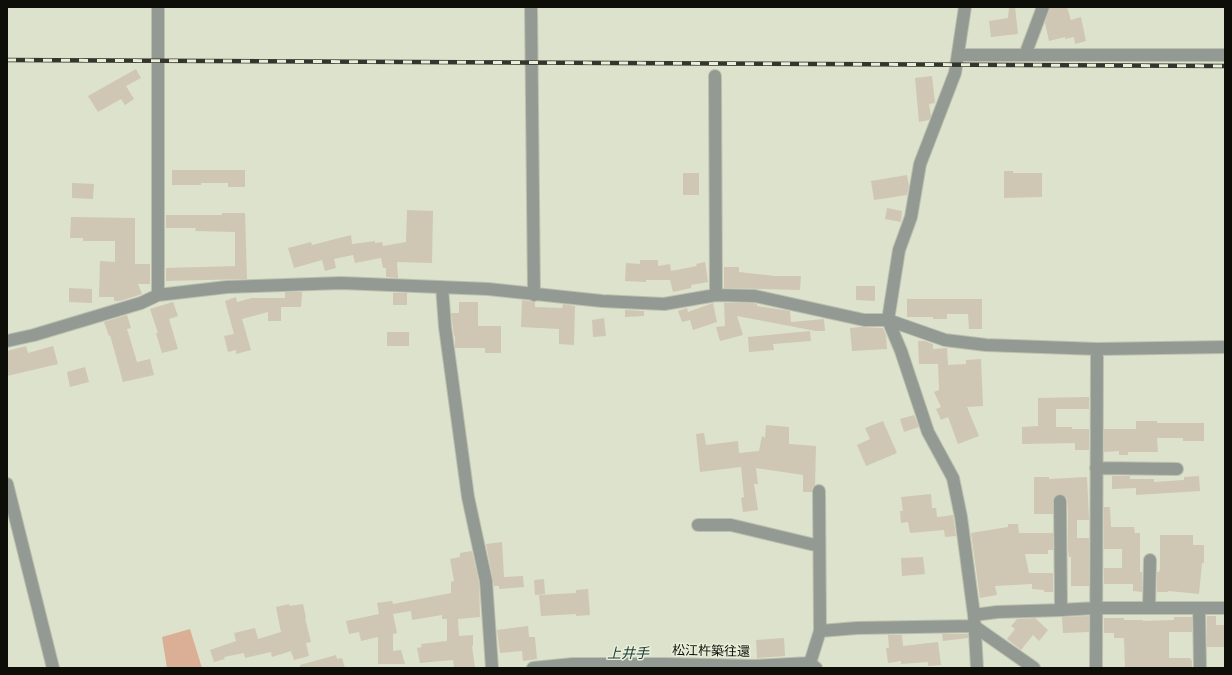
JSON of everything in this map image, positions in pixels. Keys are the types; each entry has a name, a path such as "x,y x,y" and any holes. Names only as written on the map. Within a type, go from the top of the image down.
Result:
{"street":[{"path":"158,7 158,295"},
{"path":"531,7 534,294"},
{"path":"965,7 955,73 920,164 911,217 899,250 888,320 901,351 928,432 953,478 961,517 974,620 977,668"},
{"path":"1025,55 1043,7"},
{"path":"958,55 1225,55"},
{"path":"715,76 716,295"},
{"path":"7,341 34,335 141,303 158,295 227,287 341,283 488,289 602,302 664,304 716,295 755,296 864,320 888,320 945,340 986,345 1097,349 1225,347"},
{"path":"442,287 445,327 468,497 486,581 492,668"},
{"path":"1096,668 1097,349"},
{"path":"1096,468 1177,469"},
{"path":"7,487 53,668"},
{"path":"813,666 820,631 819,491"},
{"path":"1060,500 1061,610"},
{"path":"698,525 731,525 819,546"},
{"path":"1150,560 1150,607"},
{"path":"820,631 974,620 997,612 1150,607 1225,608"},
{"path":"1199,608 1200,668"},
{"path":"974,620 1034,668"},
{"name":"松江杵築往還","path":"533,668 573,664 813,666"}],"shaded area":[{"path":"190,629 202,668 167,668 162,637"}],"building":[{"path":"1009,7 1015,7 1018,34 991,37 989,21 1008,18"},
{"path":"1050,7 1067,7 1071,20 1081,17 1086,41 1075,44 1074,37 1065,39 1065,37 1049,41 1045,23"},
{"path":"136,69 141,78 126,86 134,99 125,105 121,99 98,112 88,96"},
{"path":"932,76 935,103 929,104 931,116 929,120 919,122 915,78"},
{"path":"172,170 245,170 245,187 228,187 228,183 172,185"},
{"path":"1004,171 1013,171 1013,173 1042,173 1042,197 1004,198"},
{"path":"683,173 699,173 699,195 683,195"},
{"path":"907,175 909,186 907,195 874,200 871,181"},
{"path":"72,183 94,184 93,199 72,198"},
{"path":"887,208 902,211 901,222 885,219"},
{"path":"407,210 433,211 432,263 397,262 398,278 386,277 386,268 383,268 381,258 355,263 353,255 334,259 336,268 325,271 322,260 294,268 288,248 311,242 312,245 351,235 352,244 375,241 375,243 382,242 383,246 406,242"},
{"path":"222,213 245,213 247,279 166,281 166,268 235,266 235,232 195,231 196,228 166,228 166,215 222,215"},
{"path":"71,217 135,218 135,264 150,264 150,284 138,284 142,294 120,301 114,301 114,297 99,297 100,261 115,262 115,241 83,241 83,238 70,238"},
{"path":"640,260 658,260 658,266 670,264 671,271 697,266 696,264 705,262 708,282 691,285 691,288 673,292 670,280 646,280 646,282 625,281 626,263 640,264"},
{"path":"724,267 739,267 739,272 775,276 801,276 800,290 724,288"},
{"path":"856,286 875,286 875,301 856,300"},
{"path":"69,288 92,289 92,303 69,302"},
{"path":"285,292 302,292 301,307 281,307 281,321 268,321 268,312 242,319 251,350 236,354 236,350 228,352 224,336 234,334 225,301 236,297 237,302 252,298 285,298"},
{"path":"393,293 407,293 407,305 393,305"},
{"path":"907,299 982,299 982,329 969,329 968,314 947,314 947,319 933,319 933,317 907,317"},
{"path":"522,300 535,302 535,307 562,308 563,304 575,306 574,345 559,344 559,329 521,327"},
{"path":"173,302 178,316 169,319 178,349 162,353 156,333 158,333 150,309"},
{"path":"459,302 478,302 478,326 501,326 501,353 485,353 485,348 455,348 455,336 451,313 459,313"},
{"path":"713,303 717,322 693,330 690,320 682,322 678,311 687,308 688,312"},
{"path":"724,303 754,303 757,304 757,306 790,311 791,322 824,319 825,331 816,331 737,316 743,335 720,341 716,327 725,326"},
{"path":"625,310 644,311 644,316 625,317"},
{"path":"127,315 131,328 127,329 137,362 150,359 154,375 123,382 110,335 109,336 104,322"},
{"path":"604,318 606,336 593,337 592,320"},
{"path":"850,328 883,328 886,335 887,349 852,351"},
{"path":"810,331 811,341 773,344 774,350 749,352 748,337"},
{"path":"387,332 409,332 409,346 387,346"},
{"path":"918,341 925,341 933,344 933,349 947,348 948,365 966,364 966,360 981,359 983,406 967,407 979,436 958,444 948,417 941,420 936,409 941,407 934,392 939,390 938,364 919,364"},
{"path":"26,346 28,353 53,346 58,364 7,376 7,351"},
{"path":"85,367 89,382 70,387 67,372"},
{"path":"1089,397 1089,409 1056,409 1056,427 1089,429 1089,450 1075,450 1075,443 1022,444 1022,427 1038,426 1038,398"},
{"path":"914,415 919,427 904,432 900,419"},
{"path":"883,421 897,453 866,466 857,445 870,439 865,428"},
{"path":"1136,421 1157,421 1157,423 1204,423 1204,441 1183,441 1183,438 1157,438 1158,452 1128,452 1128,455 1119,455 1119,451 1104,452 1104,429 1136,429"},
{"path":"766,425 789,427 789,444 816,446 815,485 812,488 812,492 803,492 803,475 756,468 758,484 754,484 758,510 743,512 741,498 744,497 741,467 700,472 696,434 704,433 706,445 738,441 739,453 759,451 762,436 765,438"},
{"path":"1112,476 1130,476 1130,479 1154,479 1154,482 1184,480 1184,477 1199,476 1200,491 1136,495 1136,488 1112,489"},
{"path":"1034,477 1049,477 1049,479 1087,477 1089,520 1077,520 1077,538 1089,538 1089,586 1071,586 1071,557 1069,557 1068,550 1067,498 1060,494 1054,497 1053,514 1034,514"},
{"path":"931,494 932,508 936,508 937,517 953,515 956,536 945,537 944,530 910,533 908,522 901,523 900,511 903,511 901,497"},
{"path":"1104,507 1110,507 1111,527 1134,527 1135,533 1140,533 1140,572 1142,572 1142,592 1133,591 1133,584 1104,584 1104,568 1122,568 1122,549 1104,549"},
{"path":"1008,524 1018,524 1019,533 1053,533 1053,550 1048,550 1048,554 1025,554 1029,573 1053,573 1053,592 1044,592 1044,590 1032,589 1032,584 995,586 997,595 980,598 971,533 1008,527"},
{"path":"1160,535 1193,535 1193,545 1204,545 1204,563 1202,563 1199,594 1169,591 1157,592 1157,572 1159,572 1160,569"},
{"path":"502,542 504,577 523,576 524,587 499,589 499,586 494,586 486,544"},
{"path":"472,551 479,582 480,617 458,619 459,636 473,635 472,646 475,668 454,668 453,660 420,663 417,648 422,647 421,644 447,641 447,619 442,619 442,615 412,620 411,611 393,614 397,633 393,634 393,651 401,650 405,664 378,664 378,637 361,641 359,632 349,634 346,621 379,614 377,603 392,601 393,604 451,593 451,582 454,581 450,559 460,557 460,553"},
{"path":"923,557 925,574 902,576 901,558"},
{"path":"544,579 545,594 535,595 534,580"},
{"path":"588,589 590,615 576,616 576,614 541,616 539,595 576,593 576,590"},
{"path":"289,604 290,606 303,604 311,642 306,643 309,656 294,660 291,651 272,657 271,652 245,658 244,653 224,657 225,659 214,662 210,650 236,641 234,633 255,628 258,639 281,632 276,607"},
{"path":"1089,616 1089,632 1063,633 1062,617"},
{"path":"1207,616 1216,616 1216,625 1225,625 1224,647 1207,647"},
{"path":"1174,617 1192,617 1192,632 1169,632 1169,658 1190,658 1192,661 1192,668 1125,668 1124,638 1114,638 1114,633 1104,633 1104,618 1124,618 1124,620 1143,621 1174,620"},
{"path":"1035,618 1048,630 1039,641 1033,635 1021,650 1007,639 1015,629 1011,626 1017,619"},
{"path":"528,626 529,637 535,637 537,659 523,661 522,651 500,653 497,630"},
{"path":"942,634 968,634 968,638 943,641"},
{"path":"888,635 902,635 903,646 938,642 941,665 928,666 928,662 901,664 901,661 888,663 886,648 889,648"},
{"path":"784,638 785,656 757,658 756,640"},
{"path":"336,655 337,659 342,658 345,668 300,668 300,665"}],"railway":[{"path":"7,60 1225,66"}],"water label":[{"name":"上井手","path":"628,653"}]}
